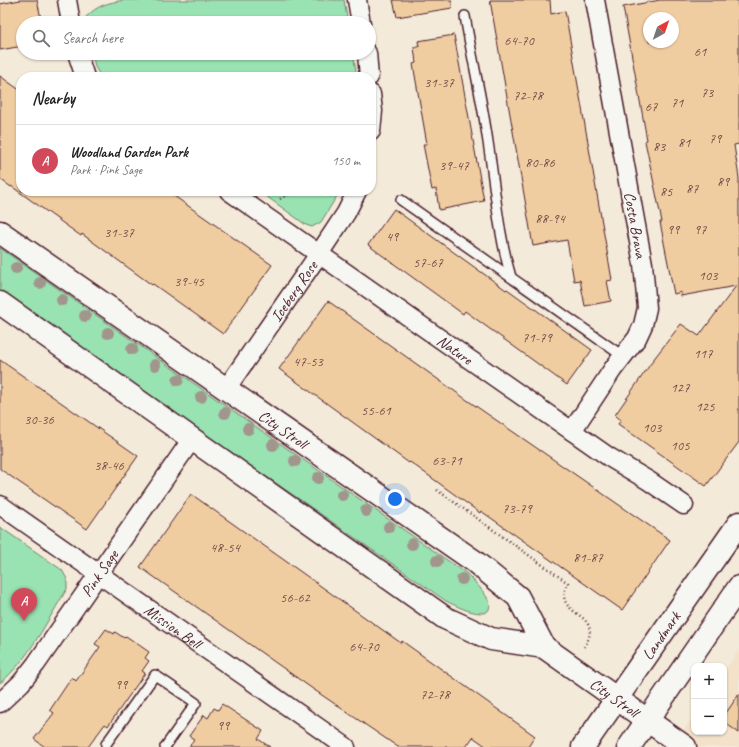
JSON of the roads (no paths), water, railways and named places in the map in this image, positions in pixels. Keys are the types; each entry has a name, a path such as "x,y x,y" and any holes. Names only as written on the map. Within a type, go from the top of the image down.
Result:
{"street":[{"path":"67,0 70,16"},
{"path":"357,0 360,16"},
{"name":"Costa Brava","path":"572,431 613,369 624,357 637,338 643,325 647,308 643,264 595,0"},
{"path":"79,60 83,72"},
{"path":"368,60 369,72"},
{"name":"Nature","path":"236,196 609,457 649,481 684,505"},
{"name":"Iceberg Rose","path":"226,389 319,254 346,213 354,196"},
{"name":"City Stroll","path":"0,232 474,561 518,596 544,647"},
{"name":"City Stroll","path":"0,303 445,618 491,639 544,647 685,747"},
{"name":"Pink Sage","path":"0,703 21,683 36,664 192,439"},
{"name":"Mission Bell","path":"0,505 346,747"},
{"name":"Landmark","path":"583,747 739,523"},
{"path":"629,747 739,589"}],"lane":[{"path":"465,16 488,140 501,237 511,277"},
{"path":"401,200 624,357"},
{"path":"106,747 106,744 155,675 196,703 165,747"}],"place":[{"name":"Woodland Garden Park","path":"24,621"}]}
